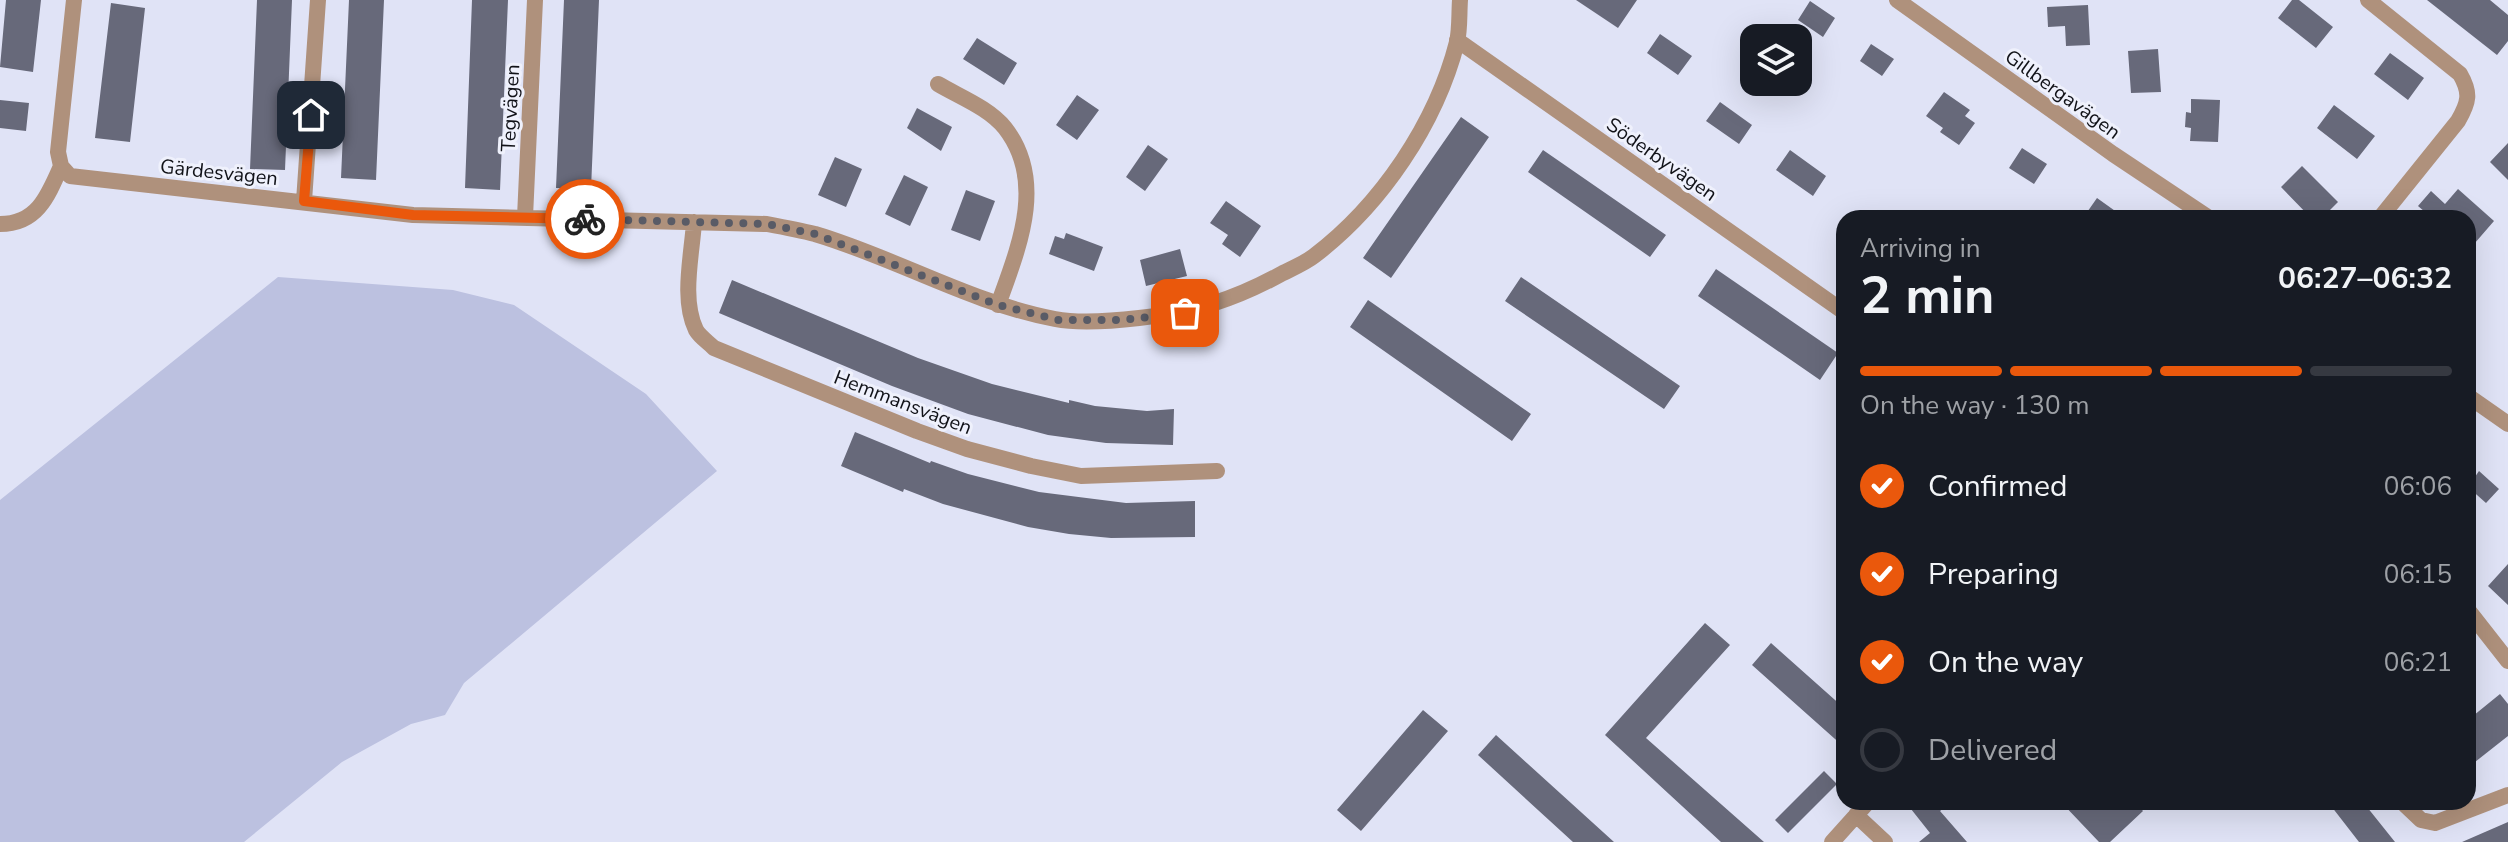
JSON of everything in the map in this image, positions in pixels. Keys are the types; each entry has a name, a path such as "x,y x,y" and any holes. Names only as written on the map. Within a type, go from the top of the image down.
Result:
{"street":[{"path":"0,224 24,220 36,213 61,166 58,152 74,0"},
{"path":"304,201 318,0"},
{"name":"Tegvägen","path":"525,217 535,0"},
{"name":"Gärdesvägen","path":"61,166 70,176 413,215 767,224 815,234 998,305 1058,320 1122,320 1185,313 1247,293 1313,257 1383,188 1404,160 1439,93 1457,40 1460,0"},
{"name":"Gillbergavägen","path":"1897,0 2197,210"},
{"path":"2368,0 2460,74 2468,88 2468,104 2458,121 2386,210"},
{"name":"Söderbyvägen","path":"1457,40 1836,306"},
{"path":"938,84 986,112 1004,127 1019,151 1027,207 1020,242 998,305"},
{"name":"Hemmansvägen","path":"694,222 689,294 691,316 698,333 714,348 917,431 967,449 1031,466 1081,476 1217,471"},
{"path":"2476,402 2508,424"},
{"path":"2476,620 2508,661"},
{"path":"2476,807 2508,795"},
{"path":"1832,842 1861,810"},
{"path":"2410,810 2421,820 2435,823 2469,810"},
{"path":"1856,815 1885,842"}],"shaded area":[{"path":"278,277 453,290 514,305 646,394 717,471 464,683 445,715 411,724 342,762 244,842 0,842 0,500"}],"building":[{"path":"6,0 41,0 33,72 0,67"},
{"path":"257,0 292,0 285,170 250,169"},
{"path":"349,0 384,0 376,180 341,178"},
{"path":"472,0 508,0 500,190 465,188"},
{"path":"564,0 599,0 591,189 556,188"},
{"path":"1576,0 1637,0 1618,28"},
{"path":"2292,0 2299,0 2333,27 2316,48 2278,18"},
{"path":"2427,0 2490,0 2508,15 2508,41 2497,55"},
{"path":"1810,1 1835,18 1823,37 1812,30 1812,24 1798,20"},
{"path":"111,3 145,8 130,142 95,138"},
{"path":"2088,5 2090,45 2066,46 2065,26 2048,27 2047,7"},
{"path":"1660,34 1692,56 1678,75 1647,53"},
{"path":"977,38 1017,63 1004,85 963,59"},
{"path":"1871,44 1894,59 1882,76 1860,61"},
{"path":"2158,49 2161,92 2131,93 2128,51"},
{"path":"2390,53 2424,78 2408,100 2374,74"},
{"path":"1944,92 1970,110 1965,116 1975,123 1959,145 1940,132 1943,128 1926,116"},
{"path":"1077,95 1099,110 1077,140 1056,125"},
{"path":"2191,99 2220,100 2218,142 2190,141 2191,128 2185,127 2186,112 2191,113"},
{"path":"0,100 29,103 26,131 0,128"},
{"path":"1720,102 1752,125 1739,144 1706,121"},
{"path":"2334,105 2375,136 2357,159 2317,128"},
{"path":"917,108 952,127 941,151 907,128"},
{"path":"1461,117 1489,137 1391,278 1363,258"},
{"path":"2508,143 2508,180 2490,162"},
{"path":"1148,145 1168,159 1145,191 1126,177"},
{"path":"2022,148 2047,164 2034,184 2009,168"},
{"path":"1543,150 1666,235 1650,257 1528,172"},
{"path":"1790,150 1826,176 1813,196 1776,170"},
{"path":"835,157 862,169 846,207 818,195"},
{"path":"2302,166 2338,202 2330,210 2303,210 2281,187"},
{"path":"904,175 928,187 910,226 885,214"},
{"path":"2458,189 2494,221 2476,242 2476,210 2423,210 2418,206 2431,191 2445,204"},
{"path":"966,190 995,201 980,241 951,230"},
{"path":"2097,198 2114,210 2089,210"},
{"path":"1226,201 1261,226 1240,257 1222,244 1228,235 1210,223"},
{"path":"1066,233 1103,247 1094,271 1049,254 1055,236 1064,239"},
{"path":"1180,249 1187,276 1146,286 1140,260"},
{"path":"1716,269 1836,352 1836,356 1820,380 1698,296"},
{"path":"1521,277 1680,386 1664,409 1505,301"},
{"path":"732,280 918,358 992,384 1069,403 1069,400 1147,411 1174,409 1173,445 1106,443 1048,435 968,414 892,386 719,313"},
{"path":"1368,300 1531,414 1512,441 1350,327"},
{"path":"855,432 930,463 1039,492 1126,503 1195,501 1195,537 1111,538 1069,534 1028,527 943,504 904,489 903,492 841,466"},
{"path":"2479,471 2499,489 2486,503 2476,494 2476,475"},
{"path":"2508,564 2508,605 2488,586"},
{"path":"1705,623 1730,645 1646,738 1764,842 1721,842 1605,735"},
{"path":"1771,643 1836,701 1836,740 1752,665"},
{"path":"2500,694 2508,704 2508,736 2476,761 2476,714"},
{"path":"1423,710 1448,731 1361,831 1337,810"},
{"path":"1496,735 1614,842 1573,842 1478,755"},
{"path":"1824,771 1836,783 1788,833 1775,820"},
{"path":"1912,810 1941,810 1967,842 1919,842 1930,833"},
{"path":"2069,810 2143,811 2110,842 2099,842"},
{"path":"2334,810 2369,810 2395,842 2359,842"},
{"path":"2508,822 2508,842 2462,842"}],"way so far":[{"path":"585,219 767,224 815,234 998,305 1058,320 1122,320 1185,313"}],"route":[{"path":"311,115 304,201 413,215 585,219"}]}
